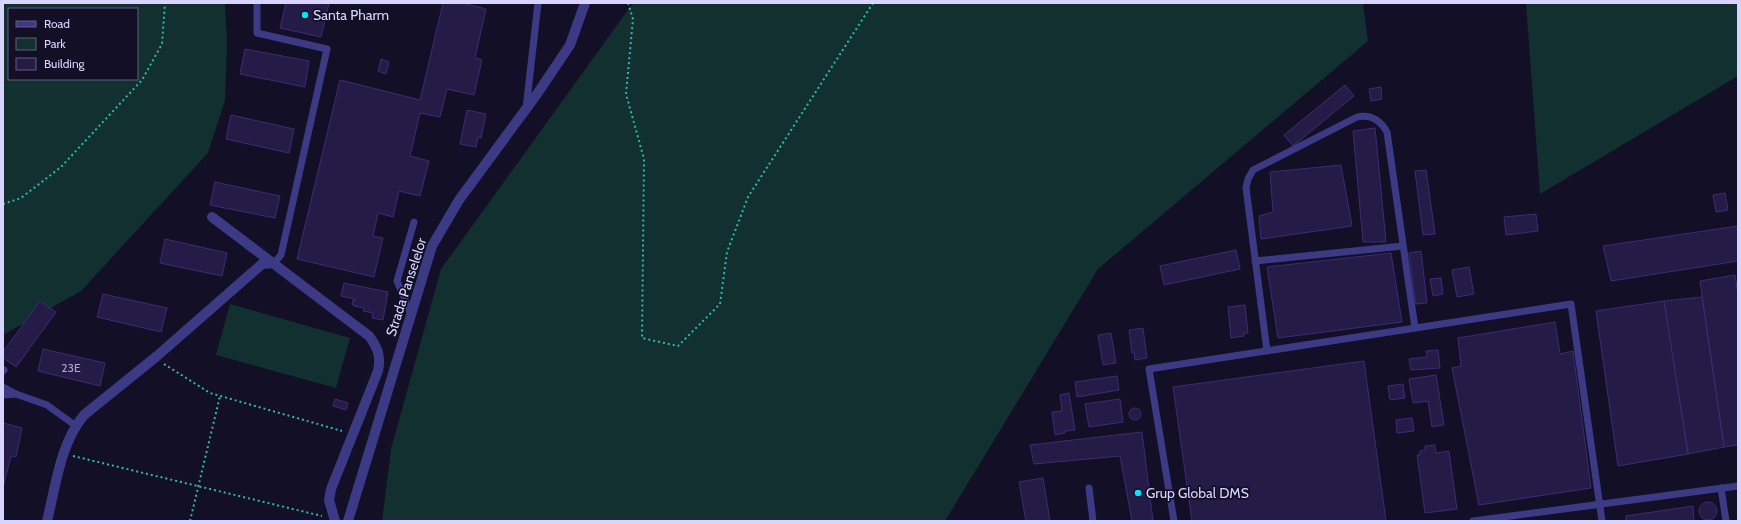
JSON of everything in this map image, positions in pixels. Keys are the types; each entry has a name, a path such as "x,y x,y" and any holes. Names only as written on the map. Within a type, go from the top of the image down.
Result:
{"street":[{"name":"Strada Panselelor","path":"348,521 432,246 459,200 526,109 570,45 585,3"},
{"name":"Strada Panselelor","path":"212,217 369,336 379,352 380,362 378,371 331,489 329,500 335,520"},
{"path":"47,521 68,440 84,415 157,356 262,264 274,264"}],"lane":[{"path":"257,3 257,33 327,49 281,255 274,264"},
{"path":"526,109 538,3"},
{"path":"1267,351 1246,188 1248,179 1252,170 1357,117 1362,116 1379,121 1387,132 1415,328"},
{"path":"411,314 397,281 414,222"},
{"path":"1256,261 1403,246"},
{"path":"1174,521 1150,369 1571,304 1602,521"},
{"path":"3,387 16,394 47,405 76,426"},
{"path":"3,395 16,394"},
{"path":"1473,521 1738,486"},
{"path":"1089,488 1093,521"},
{"path":"1721,488 1726,521"}],"path":[{"path":"3,204 21,198 62,167 142,80 162,44 165,3"},
{"path":"628,3 633,19 626,94 644,159 642,338 678,346 720,304 727,252 748,197 873,3"},
{"path":"157,356 162,362 210,393 353,434"},
{"path":"190,521 220,396"},
{"path":"64,454 335,520"}],"green space":[{"path":"3,3 225,3 227,43 225,100 208,153 81,291 3,335"},
{"path":"633,3 1363,3 1368,41 1098,269 945,521 382,521 391,449 441,269"},
{"path":"1526,3 1738,3 1738,76 1540,194"},
{"path":"230,304 350,338 336,388 216,355"}],"building":[{"path":"286,3 329,3 321,37 280,28"},
{"path":"443,3 462,3 486,9 475,58 482,60 474,95 447,89 440,117 420,113 410,156 429,161 420,196 399,191 393,217 378,213 373,236 383,238 374,277 297,259 340,80 420,100"},
{"path":"245,49 309,61 305,87 240,74"},
{"path":"381,59 389,62 386,74 378,71"},
{"path":"1345,85 1354,96 1293,146 1284,135"},
{"path":"1381,87 1382,99 1371,101 1369,89"},
{"path":"467,110 486,114 481,138 478,137 476,147 460,144"},
{"path":"231,115 294,129 289,153 226,139"},
{"path":"1375,128 1386,242 1363,242 1353,131"},
{"path":"1341,165 1352,226 1261,239 1259,216 1273,212 1270,172"},
{"path":"1426,170 1435,234 1423,235 1415,171"},
{"path":"215,182 280,196 275,218 210,205"},
{"path":"1725,193 1728,210 1716,212 1713,195"},
{"path":"1536,214 1538,231 1506,235 1504,217"},
{"path":"1738,226 1738,261 1611,281 1603,246"},
{"path":"165,239 227,253 222,276 160,263"},
{"path":"1236,250 1240,269 1164,285 1160,266"},
{"path":"1421,251 1427,303 1416,304 1409,253"},
{"path":"1391,253 1402,322 1278,338 1267,267"},
{"path":"1469,267 1474,294 1457,297 1452,270"},
{"path":"1735,275 1738,294 1738,445 1724,447 1700,281"},
{"path":"1441,278 1443,294 1433,296 1430,279"},
{"path":"344,283 388,292 383,320 372,318 373,313 363,311 364,308 354,306 352,304 353,300 355,301 355,299 341,296"},
{"path":"103,294 167,308 161,332 97,317"},
{"path":"1702,297 1724,447 1688,454 1664,301"},
{"path":"40,301 56,312 16,367 3,358 3,352"},
{"path":"1664,301 1688,454 1618,466 1596,311"},
{"path":"1245,305 1248,333 1244,333 1244,336 1231,338 1228,307"},
{"path":"1555,322 1560,354 1573,351 1591,488 1479,505 1452,368 1461,366 1458,338"},
{"path":"1143,328 1147,358 1135,360 1134,352 1132,353 1129,330"},
{"path":"1111,333 1116,363 1103,365 1098,335"},
{"path":"43,349 105,363 100,386 38,371"},
{"path":"1438,350 1440,368 1411,370 1409,359 1427,357 1426,351"},
{"path":"1364,361 1386,521 1192,521 1173,387"},
{"path":"1436,375 1444,425 1432,427 1428,401 1413,403 1409,379"},
{"path":"1117,376 1119,390 1077,397 1075,382"},
{"path":"1403,384 1405,398 1390,400 1388,386"},
{"path":"1069,393 1075,430 1065,431 1065,433 1055,435 1052,412 1062,411 1060,395"},
{"path":"335,399 348,403 346,410 333,406"},
{"path":"1120,399 1123,422 1089,427 1085,404"},
{"path":"1133,408 1137,408 1141,414 1137,420 1133,420 1129,416 1129,412"},
{"path":"1412,418 1414,431 1397,433 1396,420"},
{"path":"3,423 22,428 16,457 11,456 3,487"},
{"name":"Grup Global DMS","path":"1142,432 1153,521 1132,521 1120,456 1034,464 1030,445"},
{"path":"1435,445 1436,453 1449,451 1457,509 1425,513 1417,455 1420,455 1420,451 1425,450 1425,446"},
{"path":"1043,478 1050,521 1026,521 1019,482"},
{"path":"1704,502 1712,502 1717,507 1715,518 1712,520 1704,520 1699,515 1699,507"},
{"path":"1693,506 1694,521 1626,521 1626,516"}],"place":[{"name":"Santa Pharm","path":"305,15"},
{"name":"Grup Global DMS","path":"1138,493"}]}
